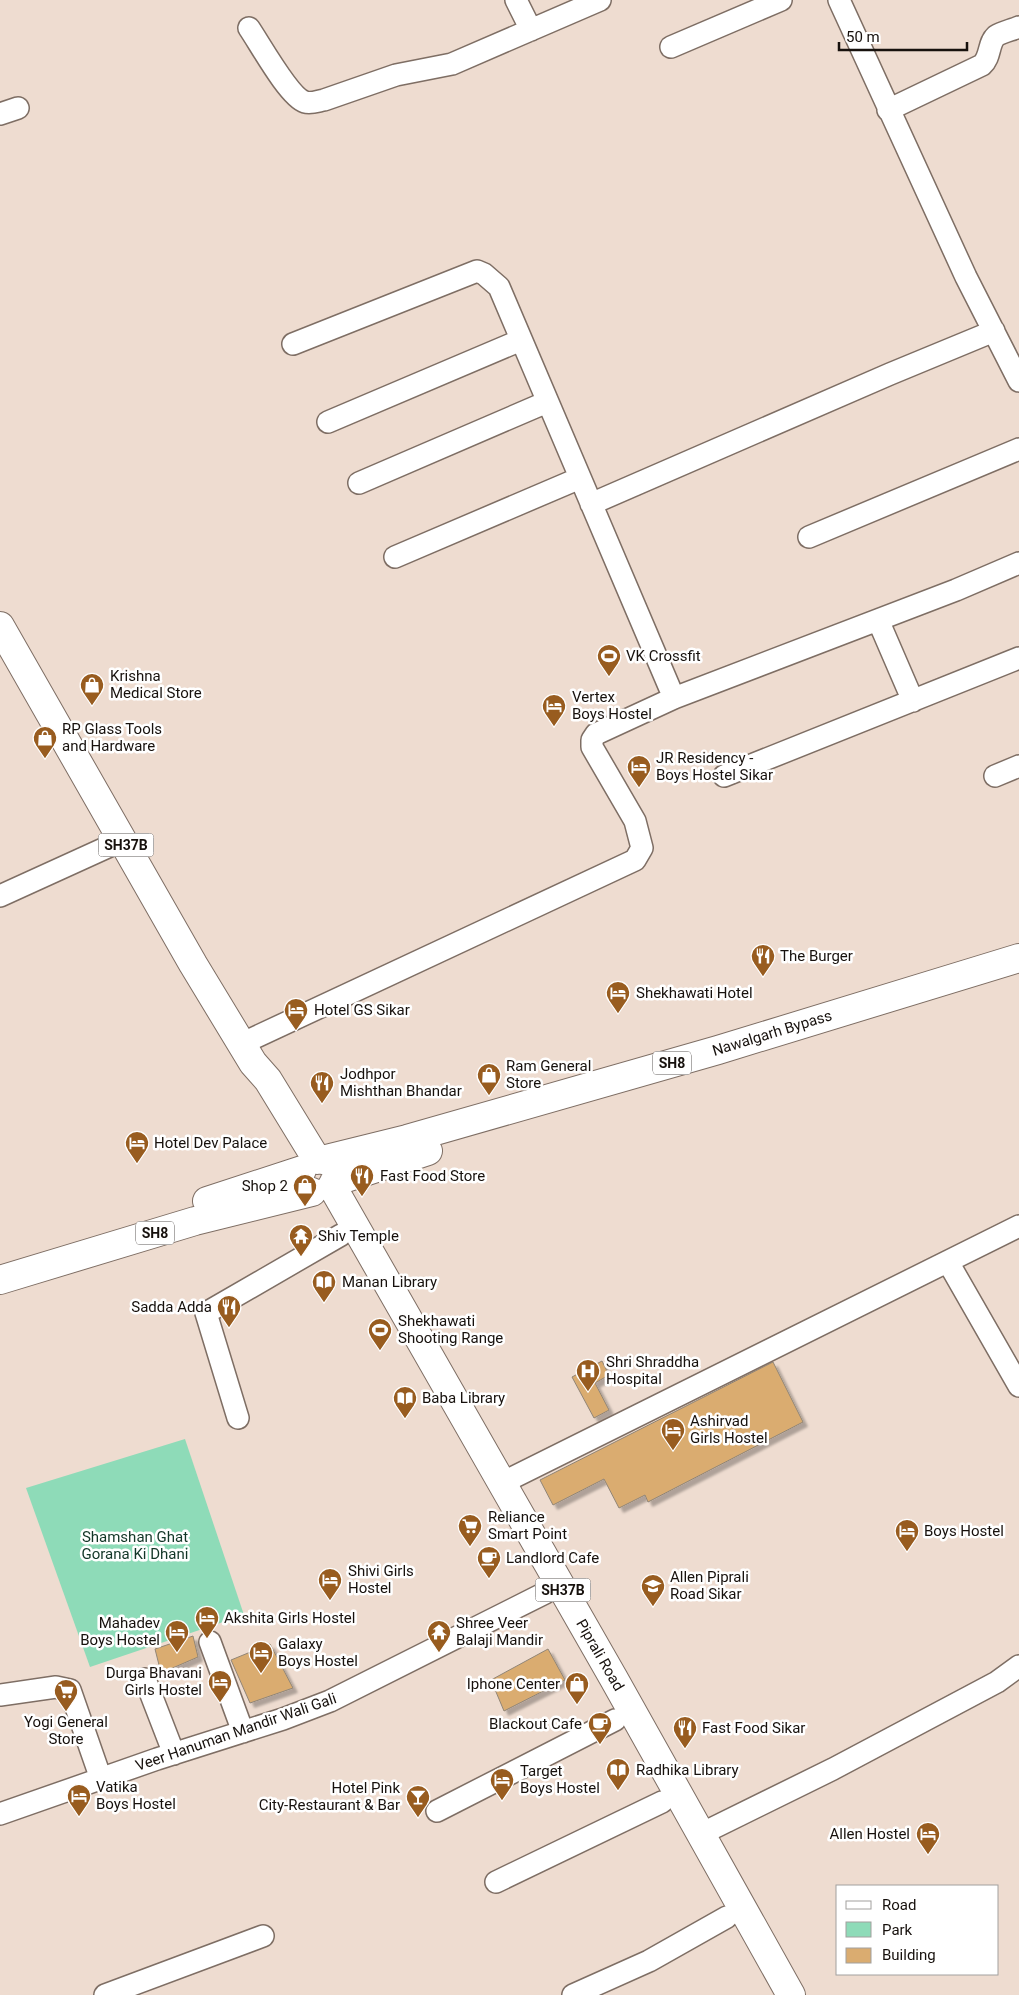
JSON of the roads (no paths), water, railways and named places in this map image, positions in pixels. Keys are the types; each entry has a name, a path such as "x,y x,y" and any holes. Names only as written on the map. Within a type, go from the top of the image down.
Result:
{"main road":[{"name":"SH37B","path":"0,626 247,1054 268,1080 318,1176"},
{"name":"Nawalgarh Bypass","path":"318,1176 718,1050 1019,958"},
{"name":"Nawalgarh Bypass","path":"462,1132 1019,974"},
{"name":"SH8","path":"0,1264 134,1232 196,1221 318,1176"},
{"path":"318,1176 340,1235 485,1492 545,1593 771,1995"},
{"name":"Piprali Road","path":"318,1176 502,1483 792,1995"},
{"name":"SH8","path":"0,1280 134,1232"}],"street":[{"path":"516,0 531,30"},
{"path":"249,28 292,93 305,102 313,102 324,100 396,75 452,64 600,0"},
{"path":"671,47 781,0"},
{"path":"839,0 966,278 1019,381"},
{"path":"888,110 982,65 987,60 996,36 1019,27"},
{"path":"294,344 477,272 484,274 498,287 674,698"},
{"path":"591,504 890,374 994,332"},
{"path":"328,422 521,340"},
{"path":"359,483 547,402"},
{"path":"809,537 1019,449"},
{"path":"395,557 580,478"},
{"path":"247,1054 635,860 642,848 635,820 592,747 592,740 596,734 674,698 956,590 1019,563"},
{"path":"878,620 913,700"},
{"path":"724,776 1019,658"},
{"path":"995,776 1019,766"},
{"path":"0,896 123,840"},
{"path":"502,1483 1019,1226"},
{"path":"238,1418 206,1313 340,1235"},
{"path":"948,1262 1019,1386"},
{"name":"Veer Hanuman Mandir Wali Gali","path":"0,1814 330,1701 545,1593"},
{"path":"210,1642 243,1732"},
{"path":"701,1834 833,1769 997,1682 1019,1666"},
{"path":"145,1680 174,1754"},
{"path":"0,1695 56,1687 70,1690 101,1779"},
{"path":"438,1811 615,1720"},
{"path":"496,1882 662,1802"},
{"path":"573,1995 649,1961 727,1917"},
{"path":"105,1995 263,1936"}],"place":[{"name":"VK Crossfit","path":"609,677"},
{"name":"Krishna Medical Store","path":"92,706"},
{"name":"Vertex Boys Hostel","path":"554,727"},
{"name":"RP Glass Tools and Hardware","path":"45,759"},
{"name":"JR Residency - Boys Hostel Sikar","path":"639,788"},
{"name":"The Burger","path":"763,977"},
{"name":"Shekhawati Hotel","path":"618,1014"},
{"name":"Hotel GS Sikar","path":"296,1031"},
{"name":"Ram General Store","path":"489,1096"},
{"name":"Jodhpor Mishthan Bhandar","path":"322,1104"},
{"name":"Hotel Dev Palace","path":"137,1164"},
{"name":"Fast Food Store","path":"362,1197"},
{"name":"Shop 2","path":"305,1207"},
{"name":"Shiv Temple","path":"301,1257"},
{"name":"Manan Library","path":"324,1303"},
{"name":"Sadda Adda","path":"229,1328"},
{"name":"Shekhawati Shooting Range","path":"380,1351"},
{"name":"Shri Shraddha Hospital","path":"588,1392"},
{"name":"Baba Library","path":"405,1419"},
{"name":"Ashirvad Girls Hostel","path":"673,1451"},
{"name":"Reliance Smart Point","path":"470,1547"},
{"name":"Boys Hostel","path":"907,1552"},
{"name":"Landlord Cafe","path":"489,1579"},
{"name":"Shivi Girls Hostel","path":"330,1601"},
{"name":"Allen Piprali Road Sikar","path":"653,1607"},
{"name":"Akshita Girls Hostel","path":"207,1639"},
{"name":"Mahadev Boys Hostel","path":"177,1653"},
{"name":"Shree Veer Balaji Mandir","path":"439,1653"},
{"name":"Galaxy Boys Hostel","path":"261,1674"},
{"name":"Durga Bhavani Girls Hostel","path":"220,1703"},
{"name":"Iphone Center","path":"577,1705"},
{"name":"Yogi General Store","path":"66,1712"},
{"name":"Blackout Cafe","path":"600,1745"},
{"name":"Fast Food Sikar","path":"685,1749"},
{"name":"Radhika Library","path":"618,1791"},
{"name":"Target Boys Hostel","path":"502,1801"},
{"name":"Vatika Boys Hostel","path":"79,1817"},
{"name":"Hotel Pink City-Restaurant & Bar","path":"418,1818"},
{"name":"Allen Hostel","path":"928,1855"}],"park label":[{"name":"Shamshan Ghat Gorana Ki Dhani","path":"135,1546"}]}
